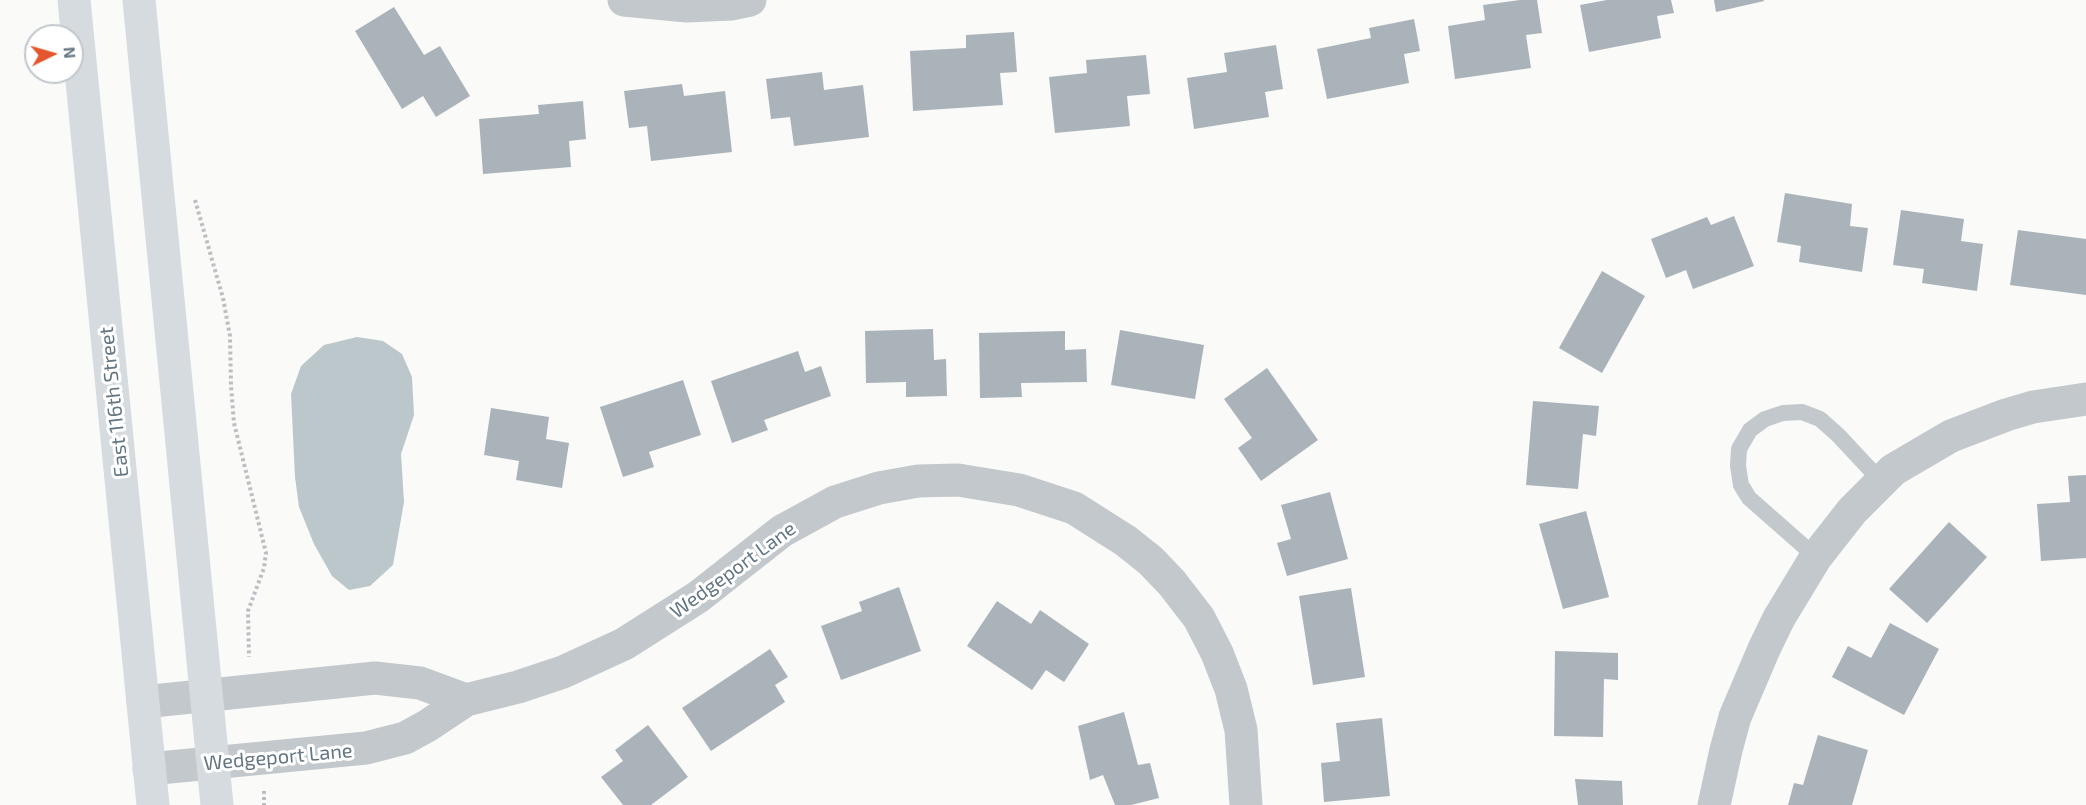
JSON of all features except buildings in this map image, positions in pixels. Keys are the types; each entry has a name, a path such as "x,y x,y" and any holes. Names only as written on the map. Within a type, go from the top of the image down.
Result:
{"main road":[{"name":"East 116th Street","path":"74,0 153,805"},
{"path":"139,0 217,805"}],"street":[{"path":"624,0 687,6 731,4 750,0"},
{"path":"1714,805 1726,750 1748,686 1779,618 1816,557 1852,511 1881,481 1909,459 1968,429 2033,407 2086,399"},
{"name":"Wedgeport Lane","path":"149,769 366,748 405,738 466,700 518,687 563,672 624,644 698,597 782,531 835,502 879,488 918,481 958,480 1019,489 1074,508 1126,541 1172,584 1199,618 1217,653 1231,689 1241,730 1246,805"},
{"path":"143,702 375,678 420,683 466,700"}],"lane":[{"path":"1816,557 1749,498 1741,485 1738,466 1739,448 1750,430 1766,419 1783,413 1802,412 1820,420 1838,435 1881,481"}],"path":[{"path":"194,196 225,307 230,336 234,423 266,553 264,568 248,611 250,667"}],"shaded area":[{"path":"357,337 383,341 402,354 412,377 414,415 401,454 404,502 393,565 370,586 349,590 332,576 314,544 299,507 295,477 291,394 301,366 324,345"}]}
